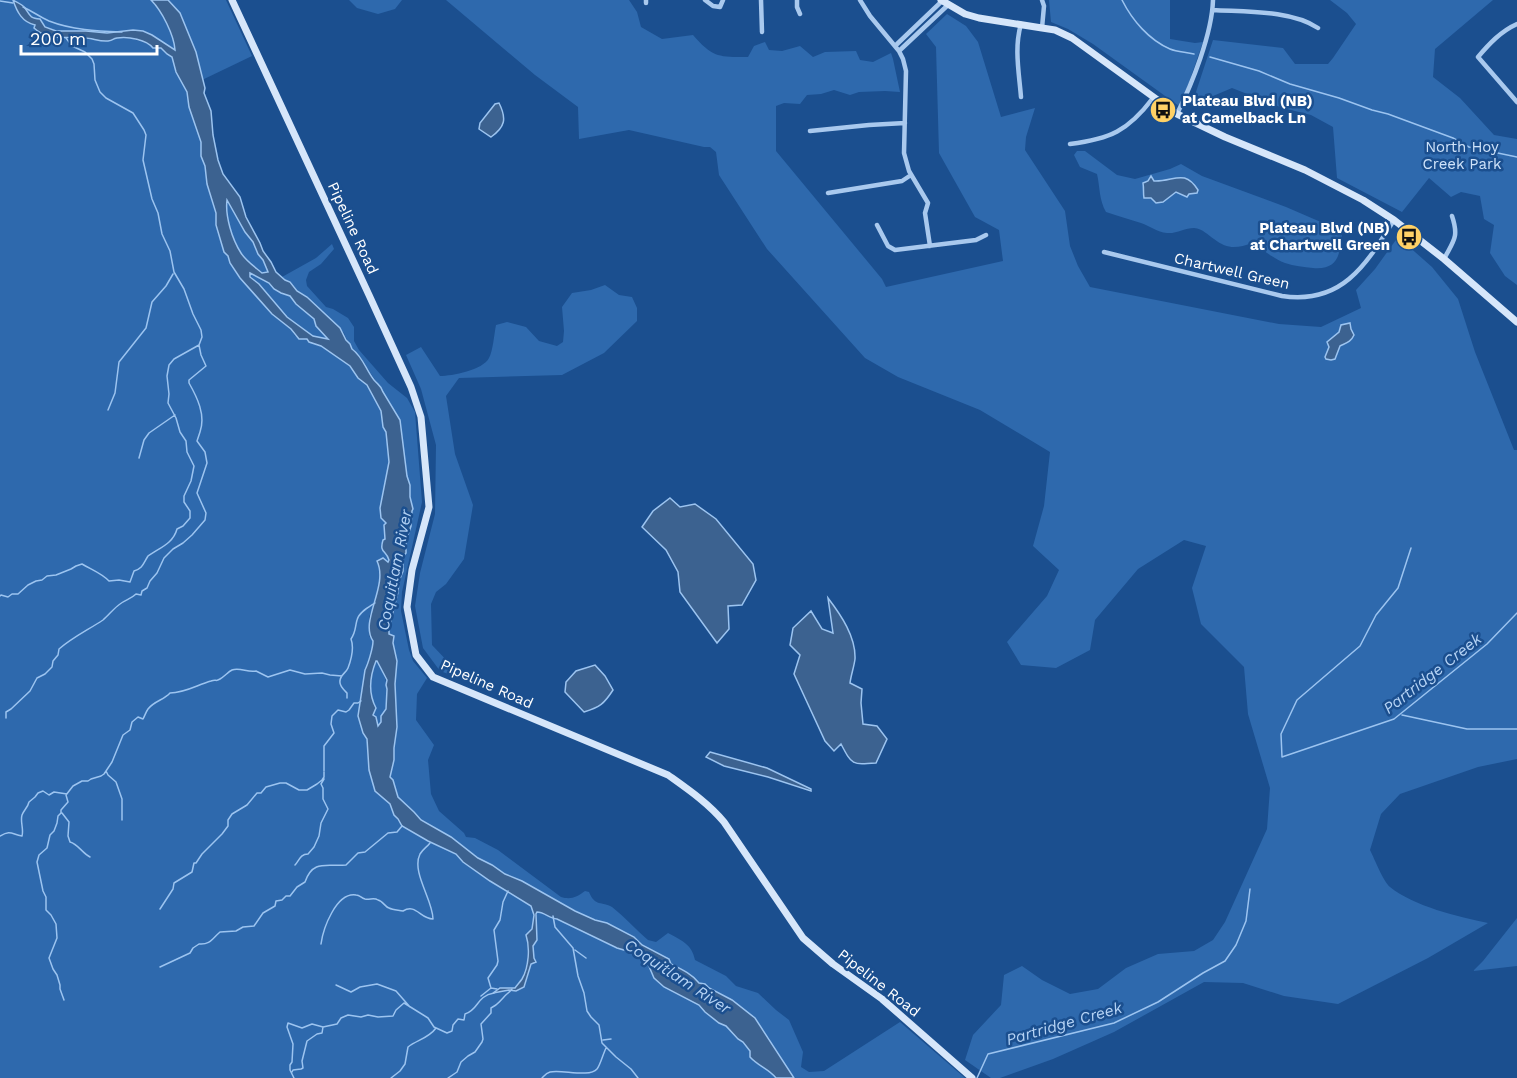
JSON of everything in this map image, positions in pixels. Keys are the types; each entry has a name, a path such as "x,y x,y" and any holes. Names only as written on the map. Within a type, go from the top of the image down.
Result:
{"street":[{"name":"Pipeline Road","path":"232,0 411,387 421,417 429,507 412,570 407,607 416,655 433,677 668,775 699,797 724,822 803,938 833,964 882,999 972,1078"},
{"path":"705,0 713,6 720,7 723,0"},
{"path":"761,0 762,32"},
{"path":"797,0 800,14"},
{"path":"860,0 903,59 906,71 904,153 911,176 928,202 926,213 930,246"},
{"path":"1042,0 1044,6 1042,28"},
{"path":"1177,114 1187,94 1206,39 1213,0"},
{"path":"897,48 944,2 965,14 979,18 1055,30 1072,38 1177,114 1225,137 1305,170 1363,200 1394,220 1444,259 1517,322"},
{"path":"1213,10 1286,15 1318,28"},
{"path":"1021,24 1017,37 1021,96"},
{"path":"1517,24 1503,32 1478,57 1517,102"},
{"path":"1070,144 1096,140 1114,134 1142,113 1153,98"},
{"path":"810,131 869,124 905,123"},
{"path":"828,193 902,181 911,176"},
{"path":"1444,259 1454,240 1457,228 1452,216"},
{"name":"Chartwell Green","path":"1104,252 1297,298 1330,292 1350,280 1371,257 1394,220"},
{"path":"877,225 888,246 895,250 976,240 986,235"}],"green space":[{"path":"0,0 13,0 19,15 35,25 68,39 109,41 118,38 133,39 161,48 172,57 176,72 187,92 189,107 201,142 201,156 216,214 216,225 224,252 230,263 272,314 291,329 295,336 321,346 350,366 358,378 367,385 381,411 389,462 382,496 389,562 381,567 375,603 369,617 369,636 373,644 365,670 358,716 367,739 369,770 375,791 390,804 402,826 456,854 463,862 490,881 531,906 534,911 532,929 522,979 515,988 500,988 516,991 525,985 534,958 537,912 542,913 617,948 634,953 648,964 654,978 673,992 699,1005 719,1023 726,1026 750,1051 753,1061 776,1078 0,1078"},
{"path":"15,0 151,0 167,24 176,50 152,35 136,30 107,33 54,31 45,27 40,19 30,16 25,7"},
{"path":"168,0 226,0 252,56 202,80 196,52 180,13"},
{"path":"349,0 402,0 395,9 378,14 357,8"},
{"path":"446,0 629,0 637,12 641,27 662,39 693,35 706,48 723,56 748,57 754,46 765,42 769,50 782,51 800,46 813,57 825,52 856,51 860,60 873,62 891,53 900,92 859,92 850,95 834,90 807,95 800,104 784,103 776,106 776,151 882,279 886,287 1003,261 999,230 975,217 939,153 936,47 926,34 947,14 966,26 978,42 1001,117 1035,108 1026,137 1025,150 1065,211 1070,246 1090,287 1279,324 1321,327 1361,308 1356,290 1375,269 1398,237 1432,267 1458,299 1475,352 1514,450 1517,450 1517,759 1478,767 1400,794 1381,814 1370,850 1385,880 1400,894 1437,910 1488,923 1428,958 1338,1004 1284,996 1243,983 1204,982 1114,1032 1053,1059 1000,1078 991,1078 965,1060 973,1035 1001,1005 1004,975 1022,966 1042,980 1070,994 1098,989 1126,968 1158,954 1194,951 1213,940 1225,922 1267,829 1270,788 1248,714 1244,667 1201,624 1192,588 1206,546 1184,540 1138,569 1095,620 1090,650 1056,668 1021,665 1007,642 1047,596 1059,570 1033,546 1044,506 1050,452 980,410 898,377 865,358 767,249 719,175 716,152 710,147 629,130 579,139 578,107 535,75"},
{"path":"1049,0 1170,0 1170,39 1203,42 1179,106 1093,44 1051,22"},
{"name":"North Hoy Creek Park","path":"1330,0 1493,0 1435,49 1433,77 1460,98 1494,135 1517,139 1517,285 1505,276 1490,253 1494,225 1484,219 1480,196 1461,192 1451,197 1429,178 1402,212 1337,178 1333,127 1311,115 1283,108 1232,88 1206,99 1195,95 1213,40 1283,48 1295,64 1328,64 1356,24 1347,13"},
{"path":"1077,151 1085,151 1117,175 1135,179 1181,164 1202,176 1286,207 1330,226 1342,235 1336,260 1327,267 1321,268 1295,266 1277,259 1253,243 1237,247 1228,246 1197,229 1163,232 1106,212 1097,174 1080,167 1074,155"},
{"path":"227,200 253,242 268,272 263,273 253,265 239,248 229,224"},
{"path":"332,244 334,249 321,264 309,272 306,280 307,286 326,307 348,318 354,327 354,341 359,350 388,383 407,398 415,412 422,502 402,592 401,611 413,661 427,678 417,694 416,720 434,745 428,760 431,794 439,811 466,837 475,838 498,850 561,897 571,898 585,891 589,892 594,900 612,907 648,940 656,942 668,933 689,946 695,960 726,976 736,986 758,993 789,1020 803,1052 801,1067 809,1072 824,1071 900,1022 965,1078 793,1077 769,1038 732,1000 705,984 699,983 690,974 671,964 669,959 642,945 634,937 607,923 575,911 478,858 451,837 421,820 398,797 390,777 397,727 395,684 397,661 389,628 411,526 410,485 403,445 381,387 352,349 344,333 307,297 282,277 316,258"},
{"path":"250,273 269,283 274,289 290,296 314,319 316,326 329,339 313,336 287,317"},
{"path":"605,285 619,295 632,297 637,308 637,321 604,353 562,375 459,378 446,396 455,454 473,505 464,559 446,584 436,592 431,604 432,645 459,675 457,677 440,671 423,648 415,606 420,573 435,514 436,445 421,389 406,355 421,347 440,376 467,372 486,362 492,351 496,325 507,322 526,327 539,341 557,346 563,342 562,307 572,293"},
{"path":"376,661 384,675 387,687 386,708 378,726 373,715 376,708 371,690"},
{"path":"1517,918 1517,966 1473,971 1483,961"}],"water":[{"name":"Coquitlam River","path":"13,0 24,7 32,17 40,19 45,27 56,31 107,33 143,31 175,50 167,24 151,0 168,0 180,13 196,52 205,88 204,93 211,111 218,160 223,174 240,197 246,217 263,251 276,272 340,328 400,420 413,509 406,541 406,553 403,557 403,571 389,628 389,634 394,636 393,643 397,661 395,684 397,727 390,777 398,797 421,820 451,837 478,858 575,911 607,923 634,937 642,945 669,959 671,964 690,974 699,983 705,984 732,1000 755,1018 794,1078 776,1078 756,1063 750,1057 750,1051 743,1042 726,1026 719,1023 699,1005 664,987 654,978 648,964 634,953 617,948 540,912 536,914 537,940 533,946 536,962 531,964 524,987 516,991 493,993 500,988 515,988 522,979 528,957 526,935 532,929 534,915 531,906 490,881 463,862 456,854 402,826 390,804 375,791 369,770 367,739 358,716 365,670 373,644 369,624 379,581 380,571 377,561 383,558 388,562 389,560 382,549 386,523 381,518 380,508 389,462 381,411 367,385 358,378 350,366 321,346 307,339 299,339 291,329 272,314 240,278 230,263 224,252 216,225 216,213 201,156 201,142 189,107 187,92 176,72 172,57 161,48 153,48 132,38 105,41 46,35 34,28 35,25 23,19","holes":["227,200 253,242 268,272 262,273 241,253 228,220","250,273 269,283 274,289 290,296 314,319 316,326 328,339 313,336 287,317 259,284 250,277","377,661 387,680 386,709 378,726 376,717 373,715 376,708 371,690"]},
{"path":"499,103 504,118 502,126 491,137 479,129 480,123 495,104"},
{"path":"1151,176 1154,181 1188,179 1198,190 1197,193 1189,194 1187,197 1176,192 1163,202 1156,203 1151,198 1144,198 1143,183"},
{"path":"1350,323 1353,337 1340,346 1335,359 1326,359 1329,347 1327,342 1339,332 1341,325"},
{"path":"670,498 680,507 695,504 716,519 753,564 756,580 742,605 728,606 729,629 717,643 680,592 678,572 666,550 642,527 653,511"},
{"path":"828,598 843,619 853,643 855,659 850,683 862,689 863,724 877,726 887,739 876,763 854,762 841,744 834,751 825,741 794,674 800,655 790,645 793,628 811,611 822,629 833,633"},
{"path":"595,665 613,690 601,704 584,712 565,692 566,682 576,671"},
{"path":"710,752 767,768 811,791 724,766 706,757"}],"waterway":[{"path":"1122,0 1136,22 1148,35 1173,50 1194,54"},
{"path":"0,1 13,3"},
{"path":"23,7 49,21 67,26 122,32"},
{"path":"0,596 8,597 18,594 36,581 82,564 109,581 130,582 134,571 141,567 148,556 169,542 177,529 190,518 190,511 184,502 184,496 191,481 194,466 187,452 186,441 168,403 167,376 169,365 174,359 199,345 202,337 201,330 184,289 174,272 170,251 162,234 158,213 152,199 143,160 146,135 144,130 133,113 106,98 100,92 95,80 92,59 85,52 72,46 66,38"},
{"path":"1210,57 1388,114 1453,138 1469,147 1517,157"},
{"path":"108,410 115,393 119,362 146,328 152,302 173,274"},
{"path":"6,718 6,712 30,691 37,678 52,667 59,649 103,620 122,603 136,594 141,595 157,573 164,558 192,535 205,520 206,513 197,493 207,463 205,452 197,441 202,419 198,400 189,383 189,380 206,366 199,345"},
{"path":"139,458 144,440 149,433 175,415"},
{"name":"Partridge Creek","path":"1411,548 1398,588 1376,615 1360,646 1297,700 1281,734 1282,757 1394,719 1487,644 1517,613"},
{"name":"Coquitlam River","path":"347,698 347,693 340,681 350,661 351,639 360,615 375,603"},
{"path":"64,1000 57,975 49,958 57,938 56,924 46,910 46,897 37,862 39,855 47,848 58,816 68,802 66,795 73,786 104,774 112,762 123,735 130,730 132,722 138,717 143,719 150,706 170,693 181,692 217,680 235,669 256,671 268,677 290,670 305,674 322,673 342,676"},
{"path":"324,771 324,746 334,733 331,724 332,716 338,710 346,712 354,703 361,701"},
{"path":"1402,715 1467,729 1517,729"},
{"path":"106,771 116,782 122,799 122,820"},
{"path":"160,909 173,889 174,883 192,872 194,863 228,826 228,820 232,814 247,805 257,793 261,793 266,787 280,783 286,783 299,790 307,790 322,780 324,772"},
{"path":"295,865 301,856 308,854 314,847 319,836 321,823 328,809 323,799 321,784 324,779"},
{"path":"0,836 9,833 22,836 22,815 29,802 38,793 43,791 49,795 54,792 67,794"},
{"path":"62,813 69,822 70,842 90,857"},
{"path":"160,967 190,953 193,948 208,942 220,932 254,926 263,913 275,906 276,901 290,896 297,887 305,882 316,867 346,865 358,853 365,852 388,833 397,832 402,826"},
{"path":"321,944 324,930 332,913 342,899 349,896 357,895 365,899 376,899 391,909 403,911 411,909 433,919 418,869 420,854 430,843"},
{"name":"Partridge Creek","path":"977,1078 988,1054 1114,1023 1158,1002 1225,961 1236,945 1246,921 1250,889"},
{"path":"491,988 488,978 498,961 494,930 500,920 503,902 508,891"},
{"path":"553,916 555,927 573,948 587,1011 599,1025 602,1043 638,1078"},
{"path":"575,950 586,958"},
{"path":"336,985 351,992 360,987 377,984 396,991 410,1007"},
{"path":"481,996 491,988 497,989"},
{"path":"448,1078 457,1072 461,1062 475,1052 483,1039 481,1024 491,1013 491,1008 512,989"},
{"path":"294,1078 290,1070 293,1044 287,1027 288,1023 302,1028 312,1024 323,1027 337,1024 341,1018 348,1015 393,1016 404,1003 428,1018 434,1027 447,1033 452,1031 458,1019 464,1020 465,1014 470,1012 484,997 494,993"},
{"path":"292,1072 303,1068 302,1061 307,1041 322,1033 323,1027"},
{"path":"391,1078 405,1064 408,1047 436,1028"},
{"path":"603,1040 611,1039"},
{"path":"542,1078 547,1073 555,1071 593,1072 597,1069 606,1048"}],"place":[{"name":"Plateau Blvd (NB) at Camelback Ln","path":"1163,110"},
{"name":"Plateau Blvd (NB) at Chartwell Green","path":"1409,237"}]}
